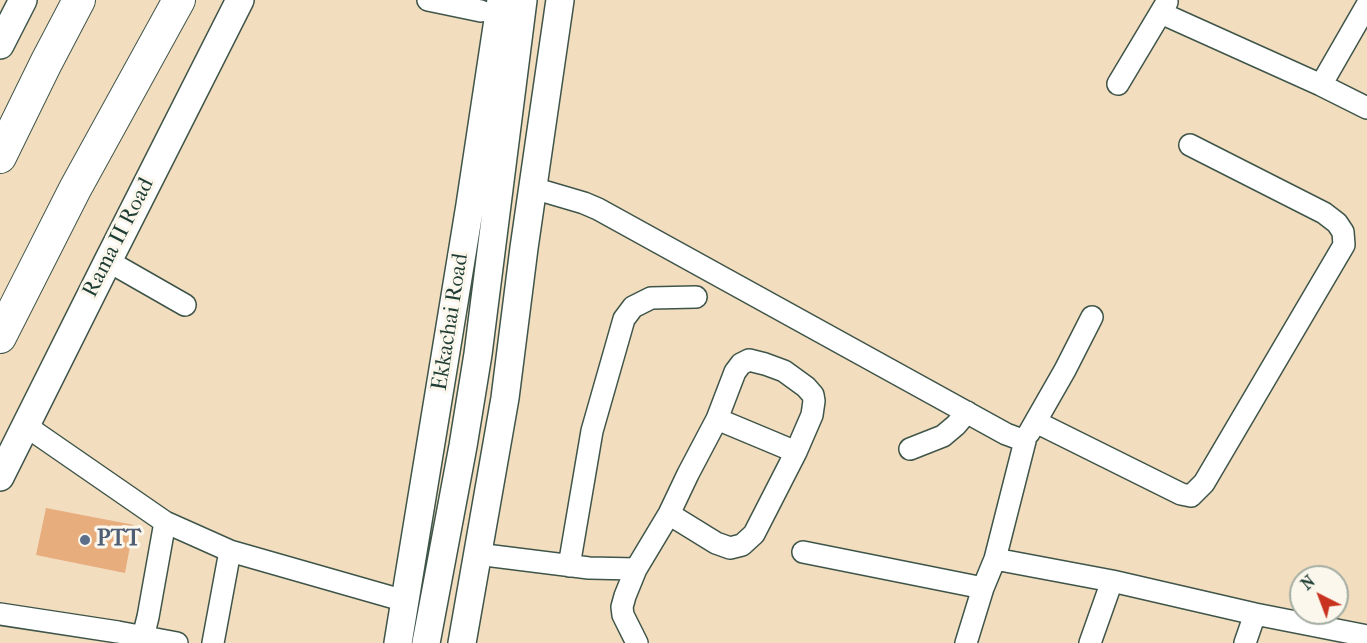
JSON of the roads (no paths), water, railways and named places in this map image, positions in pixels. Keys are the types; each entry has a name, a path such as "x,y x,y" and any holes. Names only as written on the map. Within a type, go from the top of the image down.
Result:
{"highway":[{"path":"0,157 79,0"},
{"path":"0,337 75,189 179,0"}],"main road":[{"path":"0,45 23,0"},
{"path":"46,63 66,0"},
{"name":"Rama II Road","path":"0,477 240,0"},
{"path":"426,643 478,354 523,0"},
{"path":"462,643 505,398 560,2"},
{"name":"Ekkachai Road","path":"398,643 470,205 488,4"}],"street":[{"path":"428,0 488,4"},
{"path":"1321,85 1367,5"},
{"path":"1118,84 1164,6 1367,108"},
{"path":"1036,422 1180,494 1191,496 1204,483 1344,245 1343,232 1337,223 1324,213 1190,146"},
{"path":"533,188 598,209 1006,434 1025,441"},
{"path":"108,261 185,305"},
{"path":"569,566 592,431 624,320 633,307 651,298 696,297"},
{"path":"966,643 983,588 995,559 1025,441 1092,317"},
{"path":"637,643 622,608 625,596 636,568 669,514 717,419 735,372 741,364 749,360 784,371 806,387 813,395 812,415 796,452 754,534 742,545 730,548 716,543 669,514"},
{"path":"910,449 943,435 967,412"},
{"path":"717,419 796,452"},
{"path":"26,426 165,522 230,551 405,601"},
{"path":"143,637 165,522"},
{"path":"213,643 230,551"},
{"path":"803,552 983,588"},
{"path":"477,554 589,568 636,568"},
{"path":"995,559 1112,581 1255,614 1367,636"},
{"path":"1090,643 1112,581"},
{"path":"0,614 115,637 143,637 177,643"},
{"path":"1245,643 1255,614"}],"place":[{"name":"PTT","path":"85,540"}]}
